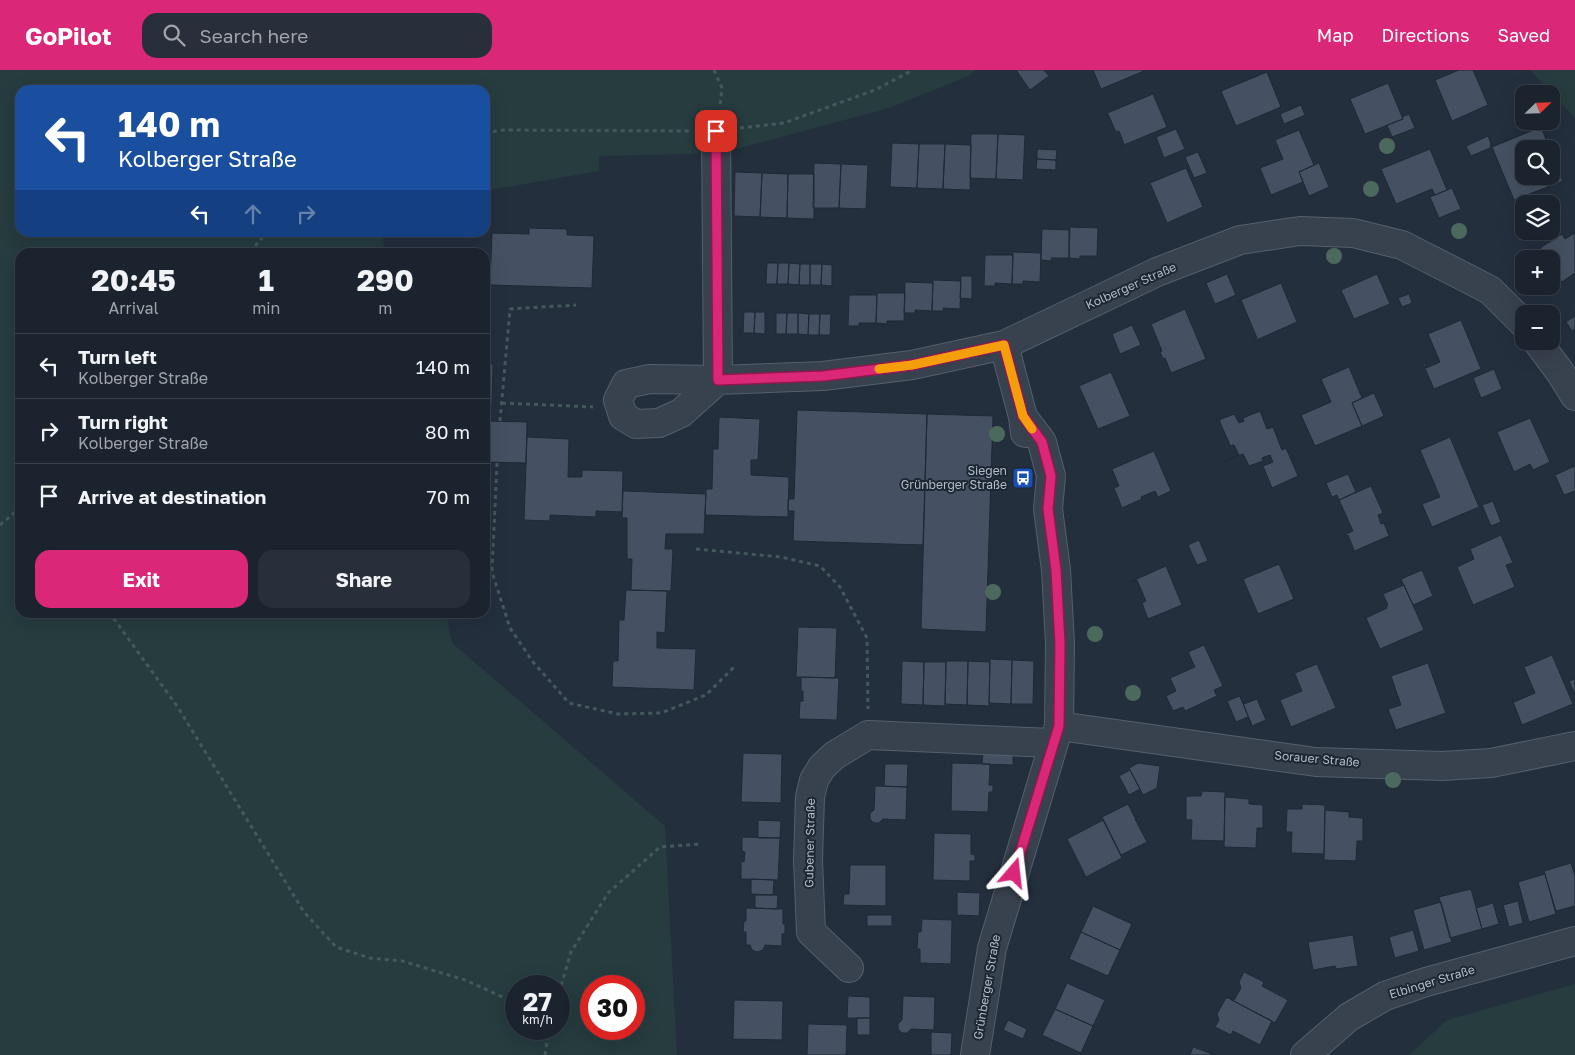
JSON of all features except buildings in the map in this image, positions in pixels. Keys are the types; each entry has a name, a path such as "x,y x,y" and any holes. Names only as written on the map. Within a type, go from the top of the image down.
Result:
{"street":[{"path":"620,408 623,416 636,424 659,423 681,414 718,380 716,131"},
{"name":"Kolberger Straße","path":"620,408 618,400 626,384 650,379 718,380 823,376 912,365 1004,345 1166,269 1240,240 1300,231 1353,233 1402,245 1490,290 1515,315"},
{"name":"Grünberger Straße","path":"975,1055 992,948 1056,734 1060,644 1056,570 1048,509 1051,476 1042,442 1023,416 1004,345"},
{"path":"1544,350 1575,396"},
{"path":"868,735 1056,734"},
{"name":"Sorauer Straße","path":"1056,734 1316,762 1442,766 1491,764 1575,746"},
{"name":"Gubener Straße","path":"849,968 811,932 808,860 810,797 814,780 822,768 835,756 868,735"},
{"name":"Elbinger Straße","path":"1305,1055 1349,1017 1385,996 1426,982 1575,941"}],"path":[{"path":"714,70 722,88 716,131"},
{"path":"253,248 263,237"},
{"path":"500,421 510,309 576,305"},
{"path":"502,403 620,408"},
{"path":"497,463 492,572 510,628 533,662 569,703 618,714 661,713 706,695 736,665"},
{"path":"0,525 15,512"},
{"path":"696,549 781,556 820,566 840,587 867,638 868,735"},
{"path":"113,618 177,706 304,912 336,947 370,958 402,961 465,980 505,998"},
{"path":"564,975 571,952 608,893 660,847 702,844"},
{"path":"546,1055 548,1040"}],"green space":[{"path":"0,70 975,70 969,76 889,108 729,151 599,156 599,171 490,190 490,85 15,85 15,237 383,237 384,248 15,248 15,618 447,618 452,643 665,826 677,1055 0,1055"},
{"path":"1530,70 1575,70 1575,118 1560,102 1560,85 1544,85"},
{"path":"1575,984 1575,1055 1409,1055 1447,1020"}],"slow traffic":[{"path":"879,369 912,365 1004,345 1023,416 1032,429"}],"place":[{"name":"Siegen Grünberger Straße","path":"1023,478"}],"route":[{"path":"716,131 718,380 823,376 912,365 1004,345 1023,416 1042,442 1051,476 1048,509 1056,570 1060,644 1059,726 1014,873"}]}
